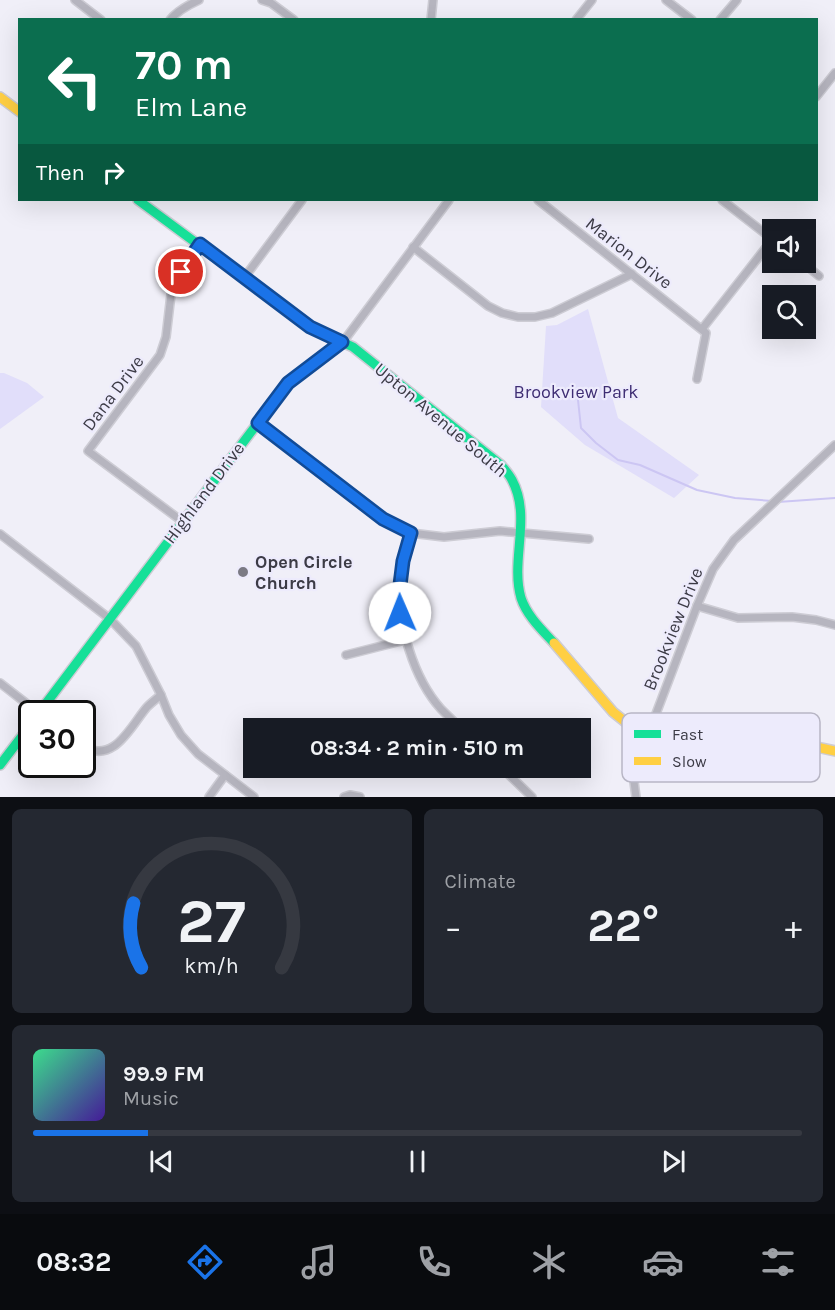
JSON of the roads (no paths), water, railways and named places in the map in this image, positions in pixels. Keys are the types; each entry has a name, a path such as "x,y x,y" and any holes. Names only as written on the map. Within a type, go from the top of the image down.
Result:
{"street":[{"path":"75,0 98,18"},
{"path":"172,18 199,0"},
{"path":"262,0 271,3 291,18"},
{"path":"431,18 433,0"},
{"path":"578,18 592,0"},
{"path":"666,0 689,18"},
{"path":"722,18 737,0"},
{"path":"818,94 835,73"},
{"path":"0,97 18,110"},
{"name":"Upton Avenue South","path":"139,201 310,327 353,347 501,465 512,479 521,510 518,584 522,601 530,616 613,712 622,719"},
{"path":"244,278 301,201"},
{"name":"Highland Drive","path":"49,700 288,383 342,342 448,201"},
{"name":"Marion Drive","path":"539,201 702,329"},
{"path":"723,201 762,231"},
{"name":"Dana Drive","path":"183,522 88,451 160,355 166,338 172,286 200,244"},
{"path":"413,247 488,306 518,317 535,317 552,313 632,274"},
{"path":"697,379 706,333 702,329 762,252"},
{"path":"815,273 819,276"},
{"path":"258,423 383,519 411,533 444,537 500,531 589,539"},
{"name":"Brookview Drive","path":"655,713 712,569 734,540 835,445"},
{"path":"411,533 403,561 400,585 400,613 405,640 420,678 440,708 450,718"},
{"path":"0,534 110,619 136,646 181,735 198,754 254,797"},
{"path":"697,606 738,618 792,617 835,625"},
{"path":"346,655 405,640"},
{"path":"0,683 21,700"},
{"path":"96,752 107,751 120,742 160,694"},
{"path":"0,765 18,741"},
{"name":"Upton Avenue South","path":"820,748 835,751"},
{"path":"209,797 225,776"},
{"path":"512,778 532,797"},
{"name":"Brookview Drive","path":"634,782 636,797"},
{"path":"344,797 350,795 360,797"}],"waterway":[{"path":"578,400 581,428 618,460 640,465 697,490 735,498 772,501"},
{"path":"778,502 835,498"}],"place":[{"name":"Open Circle Church","path":"243,572"}],"park label":[{"name":"Brookview Park","path":"576,392"}]}
